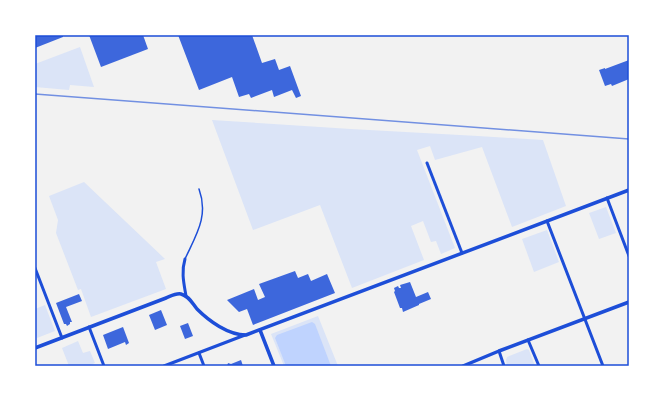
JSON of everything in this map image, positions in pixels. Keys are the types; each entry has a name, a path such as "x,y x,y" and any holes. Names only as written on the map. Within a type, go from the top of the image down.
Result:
{"street":[{"path":"427,163 462,253"},
{"path":"164,366 629,190"},
{"path":"607,198 629,256"},
{"path":"547,221 603,366"},
{"path":"185,259 183,276 186,296"},
{"path":"35,268 62,338"},
{"path":"35,348 179,294 186,296 201,313 213,322 232,332 240,335 246,335"},
{"path":"463,366 629,302"},
{"path":"89,327 104,366"},
{"path":"260,330 274,366"},
{"path":"528,340 539,366"},
{"path":"499,351 504,366"},
{"path":"199,353 204,366"}],"lane":[{"path":"185,259 202,218 203,203 199,189"}],"shaded area":[{"path":"80,47 94,87 70,85 69,90 35,87 35,64"},
{"path":"212,120 543,140 566,206 512,227 482,147 435,160 430,146 417,150 455,248 441,254 436,241 431,242 423,221 411,226 424,260 352,288 320,205 253,230"},
{"path":"84,182 165,259 156,262 166,289 91,317 81,289 78,290 56,233 58,220 49,196"},
{"path":"606,207 616,233 599,239 589,213"},
{"path":"547,230 559,262 534,272 522,239"},
{"path":"45,305 55,331 37,338 35,332 35,309"},
{"path":"318,316 338,366 284,366 271,334"},
{"path":"78,341 83,353 90,351 95,363 88,366 69,366 62,348"},
{"path":"527,349 529,350 535,366 507,366 507,357"}],"water":[{"path":"312,322 315,324 331,366 286,366 275,338 277,335"}],"building":[{"path":"35,35 63,35 63,37 35,48"},
{"path":"89,35 143,35 148,49 101,67"},
{"path":"178,35 252,35 262,63 275,59 279,70 290,66 301,96 296,98 292,90 274,97 272,90 251,98 249,94 239,97 232,77 199,90"},
{"path":"629,60 629,79 612,86 611,84 605,86 599,70"},
{"path":"295,271 298,278 308,274 311,281 327,274 335,293 253,325 247,309 239,312 227,300 254,289 258,300 265,297 259,284"},
{"path":"410,282 416,297 428,292 431,299 403,312 394,292 394,288 398,286 401,288 400,285"},
{"path":"79,294 82,301 66,307 72,322 70,322 67,326 64,324 56,303"},
{"path":"161,310 167,325 155,330 149,315"},
{"path":"188,323 193,336 185,339 180,326"},
{"path":"123,327 129,343 126,345 125,342 108,349 103,335"},
{"path":"241,360 243,366 227,366 228,363 231,364"}],"railway":[{"path":"35,94 629,139"}]}
